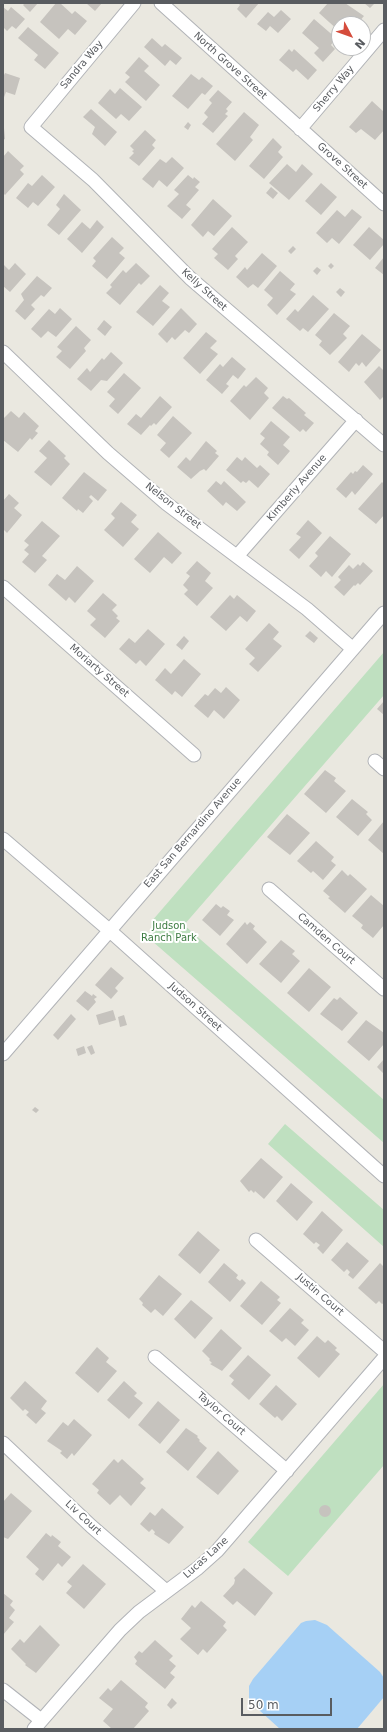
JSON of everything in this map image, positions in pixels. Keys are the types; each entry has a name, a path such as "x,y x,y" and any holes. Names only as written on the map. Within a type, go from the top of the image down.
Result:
{"street":[{"name":"Sandra Way","path":"31,127 134,3"},
{"name":"North Grove Street","path":"161,3 300,129"},
{"name":"Sherry Way","path":"300,129 384,30"},
{"name":"Kelly Street","path":"31,127 93,180 190,278 384,445"},
{"name":"Grove Street","path":"300,129 384,204"},
{"name":"Nelson Street","path":"3,352 108,453 167,504 238,555 306,609 353,649"},
{"name":"Kimberly Avenue","path":"238,555 356,420"},
{"name":"Moriarty Street","path":"3,587 194,755"},
{"name":"East San Bernardino Avenue","path":"3,1054 384,613"},
{"name":"Judson Street","path":"3,839 109,930 384,1176"},
{"name":"Camden Court","path":"269,889 384,989"},
{"name":"Justin Court","path":"256,1240 384,1351"},
{"name":"Taylor Court","path":"155,1357 287,1472"},
{"name":"Lucas Lane","path":"38,1725 120,1630 139,1612 217,1551 287,1472 384,1358"},
{"name":"Liv Court","path":"3,1443 91,1526 166,1591"},
{"path":"3,1690 38,1725"}],"green space":[{"name":"Judson Ranch Park","path":"384,652 384,695 184,925 384,1100 384,1143 152,941 151,922"},
{"path":"285,1124 384,1210 384,1247 268,1144"},
{"path":"384,1384 384,1465 288,1576 248,1542"}],"water":[{"path":"315,1620 327,1625 380,1672 384,1678 384,1697 357,1729 280,1729 249,1701 249,1686 253,1679 301,1623"}],"building":[{"path":"25,3 38,3 30,12 23,5"},
{"path":"56,3 60,3 72,14 75,11 87,21 75,35 68,29 59,39 40,22"},
{"path":"86,3 102,3 95,11"},
{"path":"238,3 259,3 246,18 237,9 240,5"},
{"path":"328,3 345,3 364,16 331,16 331,24 319,13"},
{"path":"364,3 375,3 370,8"},
{"path":"3,7 8,11 11,7 25,19 16,29 12,26 7,31 3,27"},
{"path":"281,10 291,19 278,33 270,26 266,31 257,24 268,12 274,17"},
{"path":"314,19 331,34 331,53 323,62 314,53 319,48 302,33"},
{"path":"28,27 59,53 45,69 34,60 38,55 18,38"},
{"path":"152,38 162,47 165,44 182,58 176,65 170,60 165,66 144,47"},
{"path":"289,49 292,52 294,49 317,70 308,80 296,69 293,72 279,60"},
{"path":"139,57 149,66 144,71 160,85 146,101 125,82 130,77 125,73"},
{"path":"5,73 20,78 15,95 6,92 3,100 3,77"},
{"path":"191,74 199,80 202,77 213,86 205,95 202,93 188,109 172,96"},
{"path":"120,88 142,107 129,121 121,114 116,119 98,103 110,89 115,94"},
{"path":"218,90 232,102 226,109 228,111 225,114 228,116 213,133 202,124 208,117 204,113 212,103 209,100"},
{"path":"372,101 384,112 384,130 375,140 361,129 356,133 349,127"},
{"path":"91,109 117,132 105,146 92,134 95,127 83,117"},
{"path":"244,112 259,125 250,137 253,140 235,161 216,144"},
{"path":"188,122 191,125 188,130 184,127"},
{"path":"3,128 5,139 3,140"},
{"path":"145,130 156,140 152,145 155,148 139,166 129,158 134,153 132,151 134,150 130,146"},
{"path":"273,138 282,147 278,152 283,157 264,179 249,166"},
{"path":"8,151 24,166 20,170 24,174 5,195 3,193 3,157"},
{"path":"172,157 184,168 167,187 159,180 153,188 142,179 160,159 166,163"},
{"path":"287,164 296,172 302,164 313,174 289,200 269,183"},
{"path":"42,175 55,187 38,206 33,202 28,208 16,198 28,183 32,186"},
{"path":"188,175 193,179 194,177 200,182 195,187 199,190 186,205 191,209 182,219 167,206 179,194 174,190"},
{"path":"321,183 337,197 321,215 305,201"},
{"path":"271,187 278,193 273,199 266,193"},
{"path":"64,194 81,210 59,235 47,225 60,209 56,205"},
{"path":"213,199 232,216 214,236 208,231 203,237 191,225"},
{"path":"352,209 362,217 339,244 332,238 327,243 316,233 337,210 345,217"},
{"path":"97,220 104,227 82,253 67,239 82,222 90,229"},
{"path":"232,227 248,242 235,256 238,259 228,270 214,258 218,254 212,249"},
{"path":"369,227 384,240 384,244 370,260 353,245"},
{"path":"112,237 124,248 119,253 125,258 107,279 92,266 96,261 93,258"},
{"path":"293,246 296,249 291,254 288,251"},
{"path":"262,253 277,266 258,288 253,284 248,288 236,277 245,267 247,270"},
{"path":"384,257 384,275 375,268"},
{"path":"15,263 26,274 10,292 3,286 3,267 4,265 9,270"},
{"path":"136,263 150,276 141,285 139,283 120,305 106,293 112,287 110,285 123,270 126,273"},
{"path":"331,263 334,266 331,269 328,266"},
{"path":"317,267 321,270 317,275 313,271"},
{"path":"280,271 295,284 290,290 296,294 277,315 267,305 273,298 264,290"},
{"path":"37,276 52,288 44,297 41,295 31,305 35,309 25,320 15,311 24,300 21,294"},
{"path":"160,285 169,293 162,301 170,307 153,326 136,312"},
{"path":"340,288 345,292 341,297 336,292"},
{"path":"313,295 329,309 308,332 303,328 300,331 286,319 295,309 298,312"},
{"path":"60,308 72,319 56,337 48,331 41,338 31,329 49,309 55,314"},
{"path":"181,308 197,324 189,333 185,330 175,340 172,337 167,343 158,334"},
{"path":"334,313 350,326 343,334 347,338 330,355 319,345 322,341 315,335"},
{"path":"104,320 112,327 105,336 97,329"},
{"path":"76,326 91,340 84,348 86,351 70,369 56,357 62,351 57,347"},
{"path":"206,332 217,341 210,348 218,354 200,374 183,358"},
{"path":"362,334 381,350 366,367 362,362 359,366 356,363 349,372 338,362"},
{"path":"111,352 123,363 107,381 101,380 91,391 77,379 87,368 90,372 102,358 104,360"},
{"path":"232,357 246,369 238,379 233,375 226,384 229,386 222,394 206,380 220,364 223,367"},
{"path":"379,366 383,370 384,368 384,396 380,400 364,382"},
{"path":"124,373 141,388 118,414 109,406 115,399 107,392"},
{"path":"256,377 268,388 264,393 269,398 250,420 230,401 244,385 246,387"},
{"path":"160,396 172,407 156,425 154,423 151,426 150,425 141,435 127,424 136,414 141,418"},
{"path":"283,396 287,399 289,398 306,413 304,415 314,423 306,432 303,429 300,432 272,408"},
{"path":"11,411 19,418 24,412 39,426 35,431 38,433 32,440 30,438 18,452 3,440 3,419"},
{"path":"173,416 192,433 169,458 160,450 166,443 157,435"},
{"path":"271,421 290,437 283,445 290,451 278,465 267,455 269,452 260,444 265,438 260,434"},
{"path":"49,440 66,456 64,458 70,464 51,486 34,472 47,458 39,451"},
{"path":"206,441 217,451 215,453 219,456 206,471 204,469 200,471 191,479 177,467 186,457 190,461"},
{"path":"237,457 242,461 245,457 257,468 260,465 270,474 258,488 249,480 246,483 243,481 241,483 226,470"},
{"path":"363,465 373,474 355,495 352,491 346,498 336,489 351,472 353,474 355,471 357,472"},
{"path":"84,472 107,490 98,501 91,495 89,497 93,501 83,513 78,509 77,511 62,498"},
{"path":"216,481 221,485 224,481 246,502 237,511 226,502 223,506 207,491"},
{"path":"382,482 384,484 384,515 376,524 358,509"},
{"path":"9,494 19,503 14,508 22,515 7,533 3,529 3,501"},
{"path":"121,502 137,515 131,522 139,529 123,547 104,530 115,518 111,514"},
{"path":"308,520 322,533 299,559 289,550 301,537 296,534"},
{"path":"42,521 60,536 42,556 47,560 35,573 22,562 29,554 24,550 29,545 24,541"},
{"path":"158,532 182,553 172,564 164,557 150,573 134,559"},
{"path":"330,536 351,554 332,577 326,571 321,577 309,566 318,556 315,553"},
{"path":"197,561 211,573 205,581 213,588 197,606 184,594 188,590 183,585 190,576 186,573"},
{"path":"363,562 373,571 360,585 358,583 355,586 354,585 344,596 334,587 341,580 338,577 349,565 353,569 358,564 360,566"},
{"path":"77,566 94,581 75,603 69,597 66,601 48,585 57,574 65,580"},
{"path":"103,593 117,605 112,610 118,616 116,618 120,621 105,638 90,625 96,619 87,611"},
{"path":"230,595 234,599 237,595 256,611 247,622 240,616 226,631 210,617"},
{"path":"269,623 279,632 273,639 282,646 258,672 249,664 255,658 245,649"},
{"path":"148,629 165,644 146,666 140,660 136,664 119,649 129,638 135,643"},
{"path":"310,631 318,638 314,643 305,636"},
{"path":"184,636 189,641 182,650 176,645"},
{"path":"184,659 201,674 182,697 175,691 172,695 155,680 165,668 171,674"},
{"path":"226,687 240,700 224,719 214,710 208,718 194,706 205,694 208,696 215,688 221,693"},
{"path":"384,701 384,715 377,709"},
{"path":"325,770 336,778 334,781 346,791 326,813 304,794"},
{"path":"352,799 368,812 366,814 372,820 358,836 336,817"},
{"path":"287,814 310,833 290,855 267,837"},
{"path":"384,821 384,854 368,840"},
{"path":"316,841 334,857 331,861 336,865 323,880 313,871 311,873 297,861"},
{"path":"342,870 348,876 350,874 367,889 345,913 328,898 330,897 323,891"},
{"path":"371,895 384,906 384,925 373,938 361,928 363,925 352,916"},
{"path":"216,904 221,908 223,906 230,911 227,915 234,920 220,936 202,920"},
{"path":"245,922 247,925 250,922 255,926 253,929 267,942 247,964 226,944"},
{"path":"281,940 295,951 292,954 300,961 281,983 259,964"},
{"path":"111,967 124,978 115,988 118,991 111,999 95,985"},
{"path":"309,968 331,987 309,1012 287,993"},
{"path":"85,991 92,996 93,994 97,997 94,999 96,1002 88,1011 76,1001"},
{"path":"340,997 358,1013 342,1031 320,1014 334,998 337,1000"},
{"path":"113,1010 116,1020 99,1025 96,1015"},
{"path":"71,1014 76,1019 58,1040 53,1035"},
{"path":"124,1015 127,1025 120,1027 118,1017"},
{"path":"366,1020 384,1033 384,1044 369,1061 347,1042"},
{"path":"92,1045 95,1053 91,1055 87,1047"},
{"path":"84,1046 86,1053 78,1056 76,1049"},
{"path":"384,1059 384,1074 377,1067"},
{"path":"35,1107 39,1110 36,1113 32,1110"},
{"path":"261,1158 283,1177 264,1199 255,1191 254,1193 251,1190 249,1192 240,1181"},
{"path":"291,1183 313,1202 297,1221 276,1201"},
{"path":"322,1211 343,1230 323,1254 317,1248 320,1245 316,1242 314,1244 303,1234"},
{"path":"198,1231 220,1250 200,1274 178,1255"},
{"path":"347,1242 369,1261 353,1279 348,1275 350,1272 347,1269 344,1272 331,1260"},
{"path":"224,1263 238,1275 236,1278 240,1281 242,1279 246,1283 230,1302 208,1282"},
{"path":"380,1263 384,1267 384,1303 382,1304 379,1301 376,1304 358,1288"},
{"path":"159,1275 182,1294 163,1316 155,1309 151,1313 142,1305 143,1303 139,1299"},
{"path":"261,1281 280,1297 277,1300 281,1303 262,1325 240,1306"},
{"path":"191,1300 213,1318 195,1339 174,1319"},
{"path":"290,1308 304,1320 301,1323 309,1330 295,1346 286,1338 282,1342 269,1331"},
{"path":"221,1329 242,1348 222,1371 210,1364 212,1363 209,1360 210,1359 202,1351"},
{"path":"317,1336 325,1343 328,1340 337,1348 335,1350 340,1354 319,1378 297,1358"},
{"path":"97,1347 109,1358 106,1362 117,1371 98,1393 75,1373"},
{"path":"248,1355 271,1375 249,1400 231,1384 234,1380 229,1376"},
{"path":"25,1381 47,1401 41,1409 46,1413 36,1424 26,1415 29,1412 25,1409 23,1411 10,1398"},
{"path":"124,1381 137,1393 134,1396 143,1403 129,1419 107,1400"},
{"path":"276,1385 297,1404 282,1421 277,1416 275,1418 259,1404"},
{"path":"158,1401 180,1420 160,1444 138,1425"},
{"path":"74,1419 92,1435 74,1456 72,1453 67,1459 60,1453 62,1451 47,1441 63,1422 68,1426"},
{"path":"186,1428 198,1436 199,1441 207,1448 188,1471 166,1452"},
{"path":"218,1451 239,1471 218,1495 196,1477"},
{"path":"114,1459 118,1463 122,1459 144,1479 140,1483 146,1488 131,1506 120,1495 110,1505 97,1493 99,1490 92,1484"},
{"path":"11,1493 32,1511 8,1539 3,1537 3,1502"},
{"path":"323,1505 327,1505 331,1511 327,1517 323,1517 319,1513 319,1509"},
{"path":"162,1508 184,1527 169,1544 154,1534 155,1532 152,1529 149,1532 140,1524 150,1512 155,1516"},
{"path":"46,1533 51,1537 52,1535 61,1542 58,1546 71,1557 62,1567 58,1563 43,1581 35,1574 39,1569 26,1557"},
{"path":"83,1564 106,1584 84,1609 66,1593 72,1586 67,1582"},
{"path":"244,1568 273,1593 255,1616 237,1601 233,1605 223,1596 234,1584 234,1578"},
{"path":"3,1593 13,1601 10,1605 15,1610 9,1618 14,1622 3,1635"},
{"path":"201,1601 226,1622 223,1626 227,1630 207,1653 203,1649 198,1655 180,1639 191,1628 181,1619 192,1605 195,1608"},
{"path":"40,1625 60,1645 36,1673 25,1665 26,1664 11,1649 20,1639 24,1643"},
{"path":"155,1640 173,1656 169,1660 176,1666 170,1673 175,1677 165,1689 135,1664 137,1661 134,1657 139,1651 142,1653"},
{"path":"121,1680 148,1703 145,1707 149,1711 133,1729 112,1729 103,1721 113,1709 99,1698 108,1688 111,1691"},
{"path":"172,1698 177,1703 171,1709 167,1705"}]}
